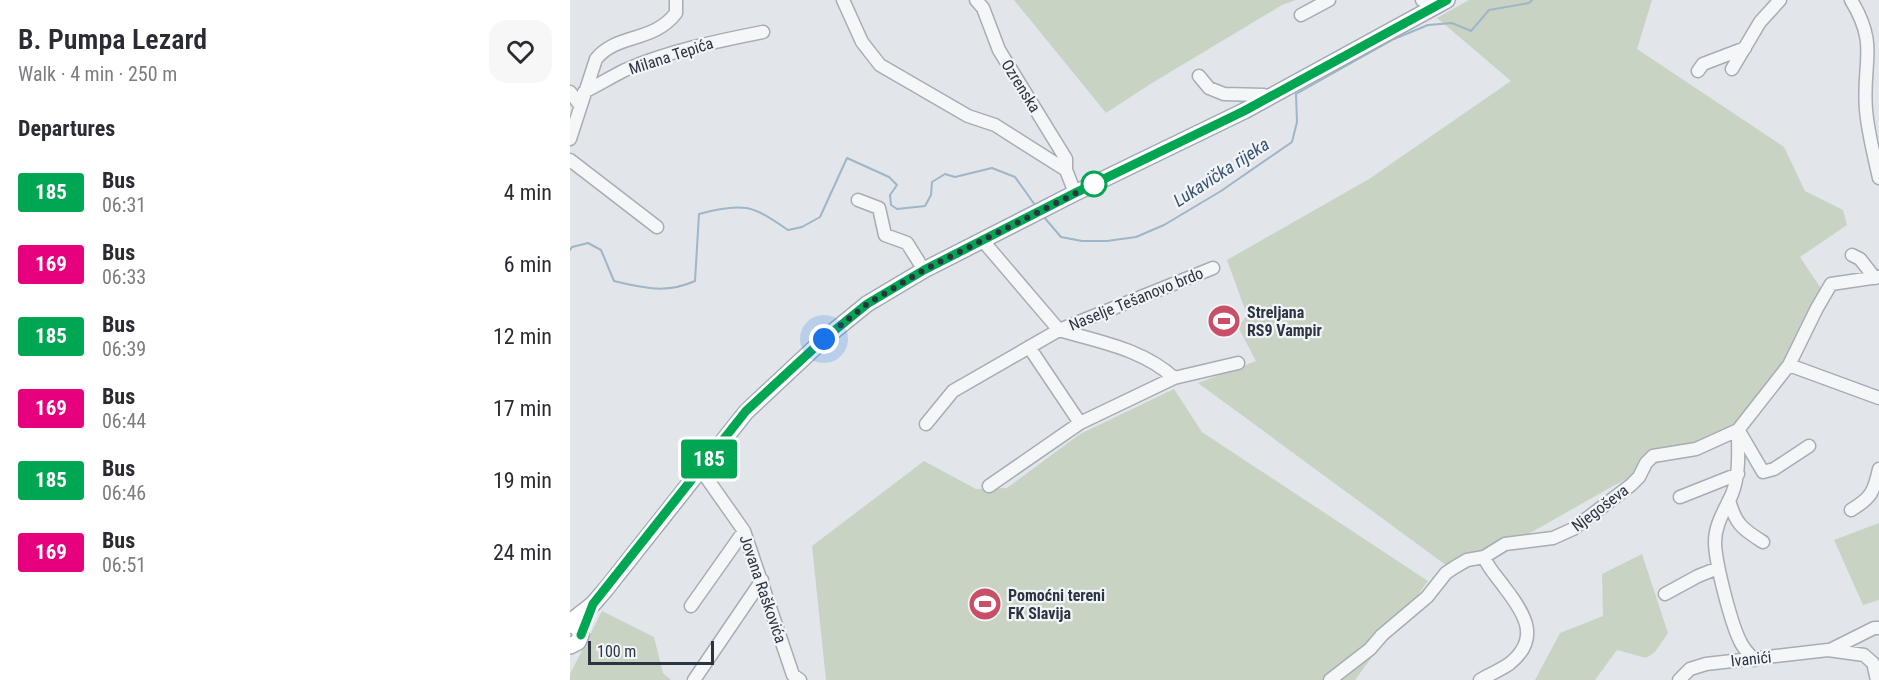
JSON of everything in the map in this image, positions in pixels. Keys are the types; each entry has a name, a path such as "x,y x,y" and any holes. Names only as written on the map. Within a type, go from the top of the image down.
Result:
{"main road":[{"path":"572,638 593,604 746,411 824,339 867,304 924,270 1270,97 1434,2"}],"street":[{"name":"Milana Tepića","path":"570,140 596,59 603,50 611,46 646,36 660,28 676,13 676,0"},
{"path":"843,0 862,42 880,65 968,116 995,125 1066,170"},
{"name":"Ozrenska","path":"976,0 983,8 999,50 1066,159 1066,170 1075,193"},
{"path":"1301,15 1329,0"},
{"path":"1732,69 1760,22 1780,0"},
{"path":"1851,0 1867,20 1873,38 1866,108 1879,178"},
{"name":"Milana Tepića","path":"582,98 624,71 663,56 729,38 763,32"},
{"path":"1698,71 1702,64 1745,48"},
{"path":"1199,76 1209,88 1224,94 1270,97"},
{"path":"570,92 582,98"},
{"path":"570,160 657,227"},
{"path":"858,200 879,208 885,235 907,243 924,270"},
{"name":"Naselje Tešanovo brdo","path":"983,241 1059,330 1138,354 1160,365 1174,378"},
{"path":"1852,255 1860,259 1877,278"},
{"name":"Naselje Tešanovo brdo","path":"926,424 953,391 1059,330 1213,268"},
{"name":"Njegoševa","path":"1330,680 1370,649 1382,635 1427,597 1446,573 1467,560 1484,557 1505,544 1553,538 1573,529 1631,485 1653,456 1696,449 1738,430 1789,365 1831,284 1877,278"},
{"path":"1029,347 1080,423"},
{"path":"989,486 1080,423 1174,378 1238,363"},
{"path":"1789,365 1879,398"},
{"path":"1738,430 1763,472 1774,469 1809,446"},
{"path":"1738,430 1738,474 1720,516 1715,541 1718,568 1740,642 1754,660"},
{"path":"1851,510 1865,502 1873,490 1879,469"},
{"name":"Jovana Raškovića","path":"701,470 744,531 793,675 800,680"},
{"path":"1680,497 1738,474"},
{"path":"1728,500 1733,517 1738,524 1762,542"},
{"path":"691,606 744,531"},
{"path":"1480,680 1510,663 1524,646 1528,637 1526,622 1519,606 1484,557"},
{"path":"1665,594 1718,568"},
{"path":"694,680 762,580"},
{"name":"Ivanići","path":"1828,650 1874,628 1879,628"},
{"name":"Ivanići","path":"1679,680 1693,675 1706,664 1828,650 1864,655 1873,663 1877,680"}],"green space":[{"path":"1014,0 1296,0 1282,5 1106,113"},
{"path":"1469,0 1652,0 1637,49 1784,147 1805,191 1843,210 1847,225 1800,257 1822,290 1786,363 1739,422 1613,486 1458,574 1198,383 1256,361 1238,327 1247,315 1227,260 1369,179 1511,81 1437,18"},
{"path":"1174,389 1202,432 1428,581 1355,680 826,680 812,546 924,461 976,489 1007,488 1080,434"},
{"path":"1879,523 1879,600 1863,605 1834,540"},
{"path":"1642,554 1668,633 1655,652 1646,658 1617,650 1595,680 1535,680 1560,633 1603,616 1602,574"},
{"path":"602,611 654,637 663,673 671,680 570,680 570,674"}],"waterway":[{"name":"Lukavička rijeka","path":"1043,216 1061,237 1082,241 1107,241 1136,237 1164,225 1221,191 1292,142 1297,122 1296,94 1394,39 1428,25 1452,23 1471,31 1489,10 1529,3 1532,0"},
{"name":"Lukavička rijeka","path":"570,250 572,247 588,243 601,250 614,281 665,289 684,285 695,281 699,214 722,209 746,208 762,214 788,230 802,227 820,217 847,158 889,177 897,185 890,195 891,205 897,209 925,206 931,195 932,182 945,174 955,177 992,168 1015,177 1035,205"}],"bus line":[{"name":"185","path":"581,635 584,622 593,604 746,411 824,339 867,304 924,270 1244,111 1447,0"}],"place":[{"name":"Streljana RS9 Vampir","path":"1224,321"},
{"name":"Pomoćni tereni FK Slavija","path":"985,604"}],"route":[{"path":"824,339 867,304 924,270 1096,183 1094,184"}]}
